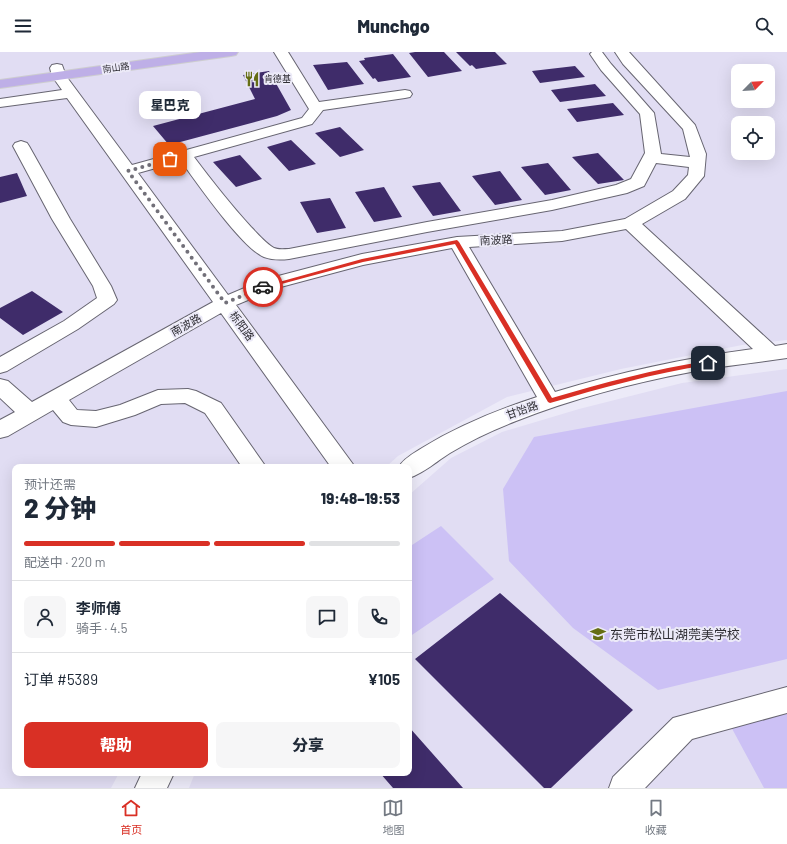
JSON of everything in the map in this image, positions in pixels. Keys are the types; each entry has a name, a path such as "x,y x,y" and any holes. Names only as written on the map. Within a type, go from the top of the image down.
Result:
{"main road":[{"name":"南山路","path":"0,84 58,72 174,52"},
{"name":"南山路","path":"0,76 58,72 231,52"}],"street":[{"path":"128,171 307,121 316,109 281,52"},
{"path":"622,52 628,61 690,128 698,158 651,153"},
{"path":"184,155 257,245 269,253 289,254 427,227 552,205 621,189 638,182 651,153 647,113 606,67 597,54"},
{"name":"栎阳路","path":"58,72 341,464"},
{"path":"0,103 71,92"},
{"path":"315,107 405,94"},
{"path":"0,366 71,325 107,300 102,286 61,219 21,146"},
{"name":"南波路","path":"0,430 225,303 277,282 362,260 457,242 562,236 630,223 680,196 696,176 698,158"},
{"path":"630,223 779,353"},
{"path":"457,242 550,401"},
{"name":"甘饴路","path":"412,467 447,443 480,426 550,401 620,380 677,368 779,353"},
{"path":"0,386 30,413"},
{"path":"56,399 71,417 96,419 127,410 158,397 188,396 213,408 252,464"},
{"path":"624,788 683,728 787,700"},
{"path":"150,788 157,776"}],"shaded area":[{"path":"0,52 787,52 787,340 742,345 621,369 507,397 398,456 389,464 12,464 12,776 117,776 111,788 0,788"},
{"name":"东莞市松山湖莞美学校","path":"787,369 787,788 189,788 194,776 412,776 412,492 451,458 502,432 579,409 682,383"},
{"path":"787,391 787,659 658,690 573,628 509,561 503,489 534,437"},
{"path":"441,526 494,579 412,635 412,545"},
{"path":"787,709 787,788 764,788 729,723"}],"building":[{"path":"444,52 462,71 428,77 409,53"},
{"path":"456,52 495,52 507,64 476,69 472,65 470,66"},
{"path":"393,54 411,77 378,82 375,78 373,79 359,61 365,60 364,58"},
{"path":"347,62 364,84 328,90 313,65"},
{"path":"575,66 585,77 540,83 532,71"},
{"path":"269,71 291,110 277,116 169,145 153,126 255,99 243,75"},
{"path":"595,84 606,96 560,102 551,90"},
{"path":"613,103 624,115 577,122 567,109"},
{"path":"340,127 364,150 340,157 315,133"},
{"path":"291,140 316,164 289,171 267,147"},
{"path":"598,153 624,180 598,184 572,157"},
{"path":"240,155 262,179 236,187 213,162"},
{"path":"548,163 571,190 545,195 521,167"},
{"path":"500,171 522,200 495,205 472,176"},
{"path":"17,173 27,196 0,203 0,177"},
{"path":"440,182 461,211 433,216 412,186"},
{"path":"384,187 402,217 374,222 355,192"},
{"path":"330,198 346,228 317,233 300,202"},
{"path":"32,291 63,312 23,335 0,318 0,308"},
{"path":"500,593 633,710 551,788 544,788 415,659"},
{"path":"412,730 463,788 393,788 383,776 412,776"}],"way so far":[{"path":"170,159 128,171 225,303 263,287"}],"place":[{"name":"肯德基","path":"252,79"},
{"name":"星巴克","path":"170,159"},
{"name":"东莞市松山湖莞美学校","path":"598,634"}],"route":[{"path":"263,287 362,260 457,242 550,401 620,380 708,363"}]}
